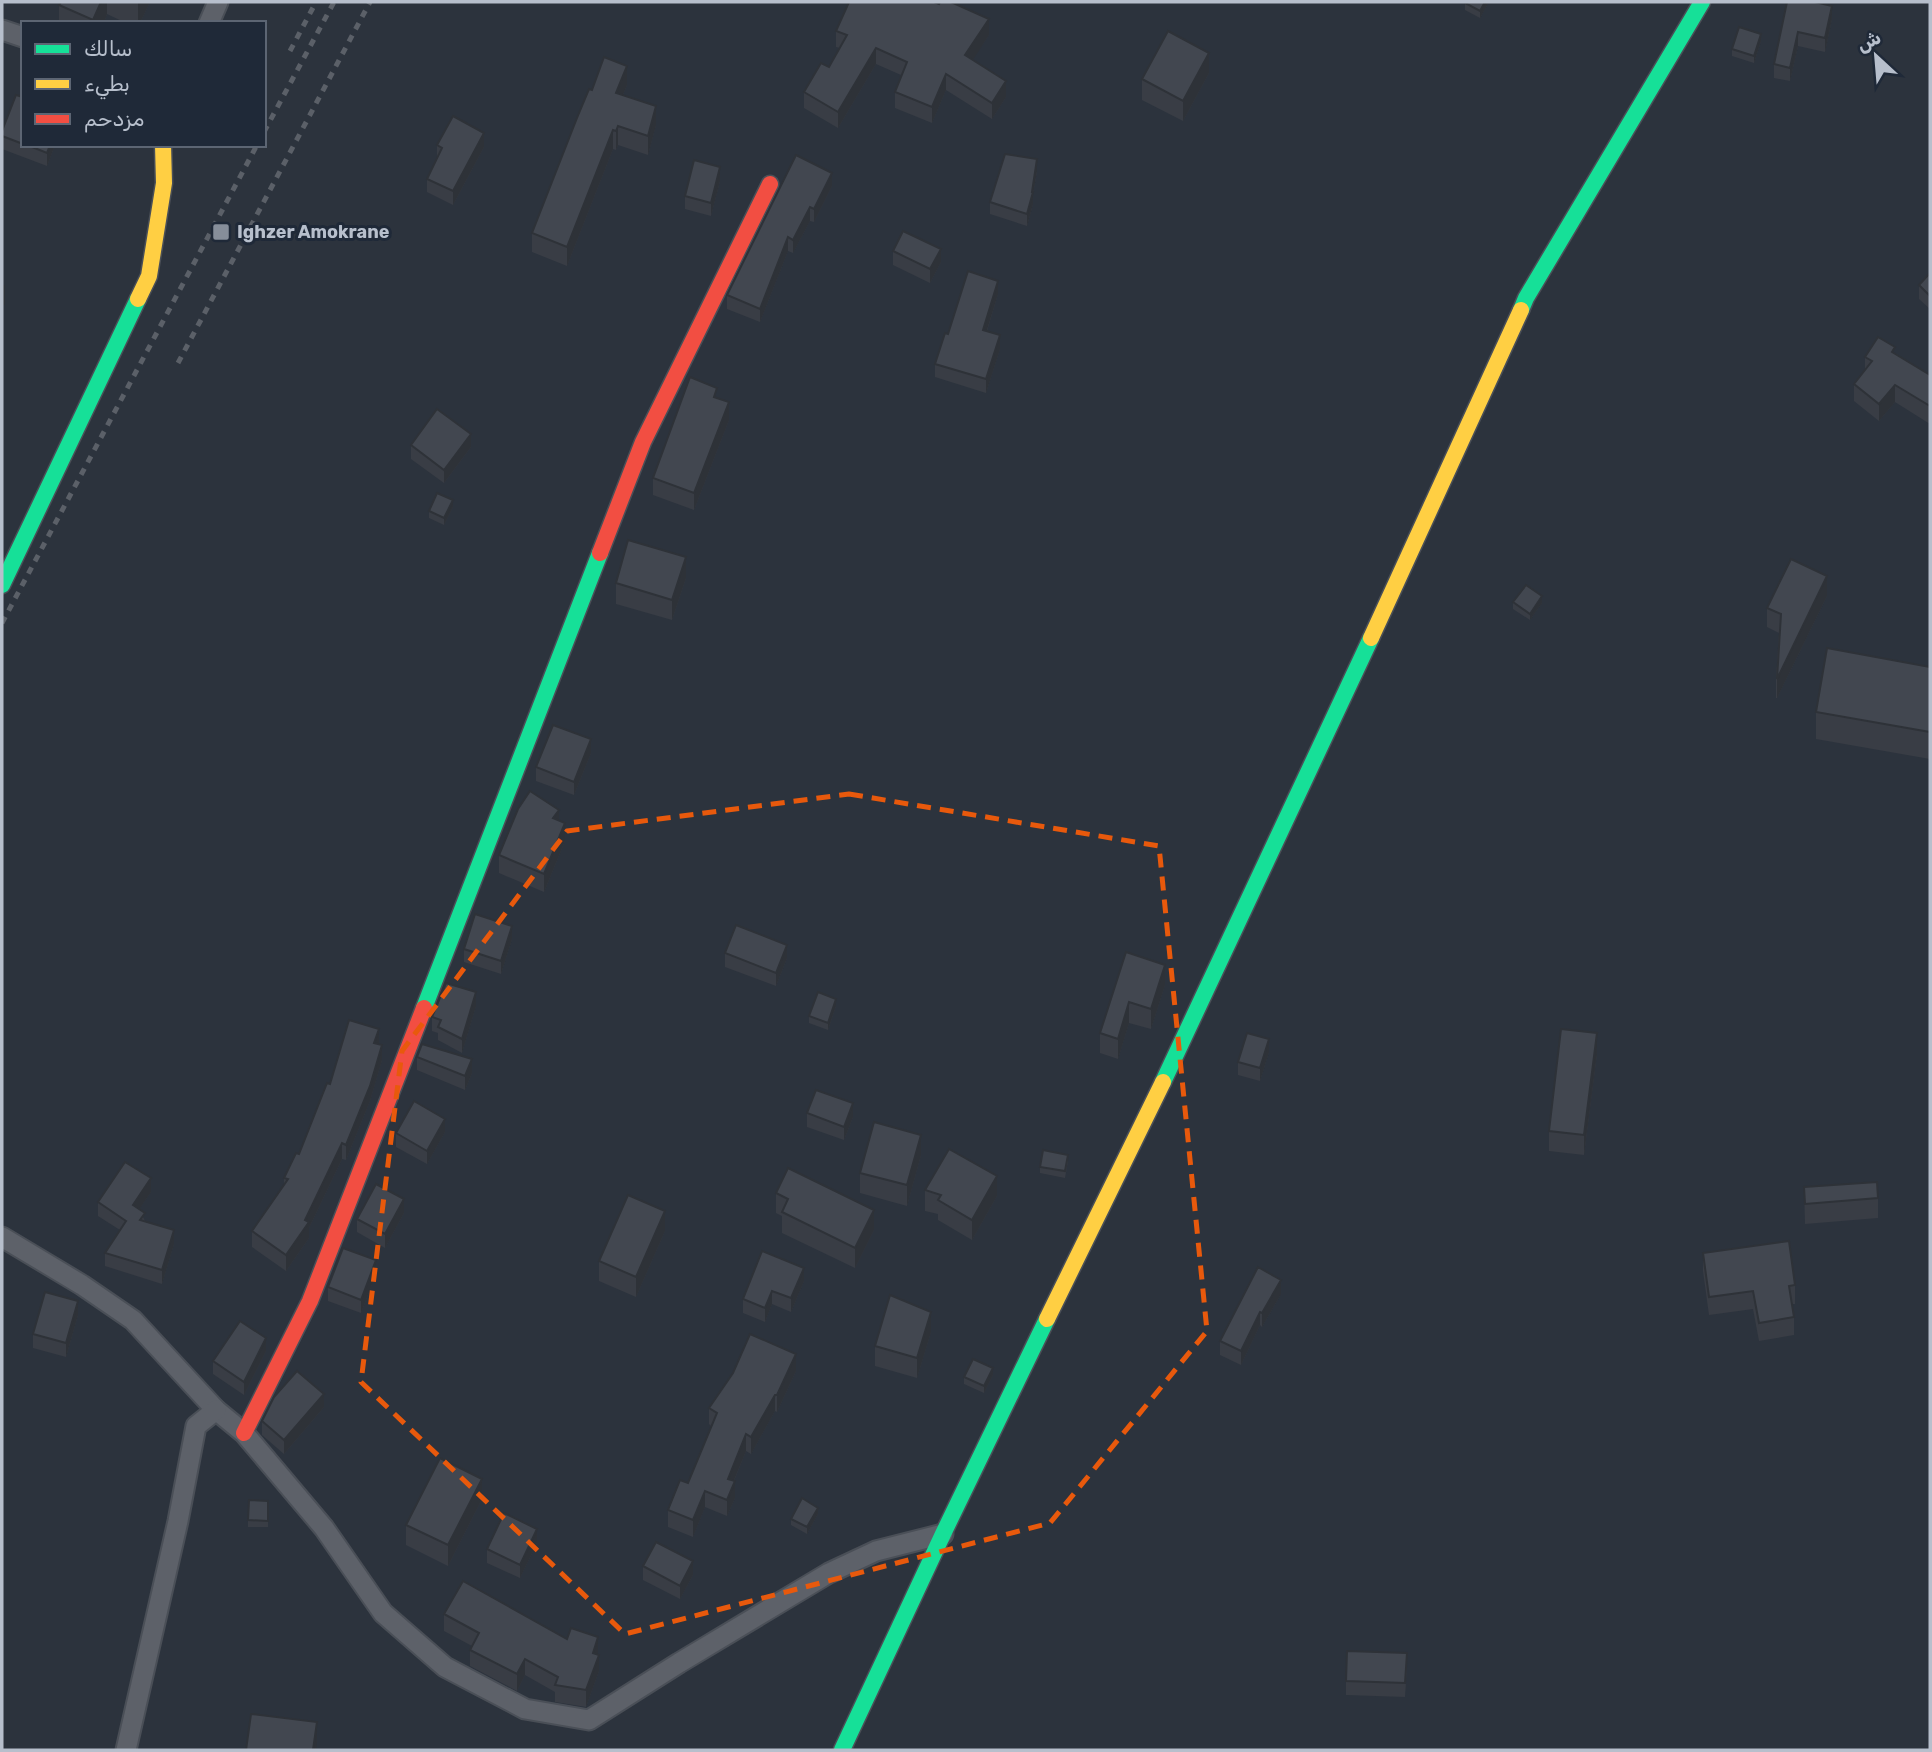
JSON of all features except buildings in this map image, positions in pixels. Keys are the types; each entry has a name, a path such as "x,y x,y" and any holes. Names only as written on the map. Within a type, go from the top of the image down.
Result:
{"street":[{"path":"210,21 218,2"},
{"path":"842,1750 943,1534 1187,1032 1408,560 1526,298 1702,2"},
{"path":"2,30 21,36"},
{"path":"2,585 149,276 164,183 163,147"},
{"path":"244,1433 310,1301 643,442 770,184"},
{"path":"2,1237 82,1285 133,1320 216,1410 244,1433 324,1528 383,1613 445,1667 525,1709 589,1720 679,1662 830,1573 876,1551 943,1534"},
{"path":"126,1750 178,1521 196,1426 216,1410"}],"highlighted area":[{"path":"849,794 1159,846 1207,1331 1050,1523 625,1634 361,1382 402,1051 567,831"}],"railway":[{"path":"290,51 316,2"},
{"path":"266,128 334,2"},
{"path":"178,363 370,2"},
{"path":"2,623 256,147"}],"traffic: fast":[{"path":"1521,310 1702,2"},
{"path":"2,585 138,299"},
{"path":"424,1008 600,553"},
{"path":"1163,1082 1371,638"},
{"path":"842,1750 1047,1319"}],"traffic: slow":[{"path":"138,299 149,276 164,183 163,147"},
{"path":"1371,638 1521,310"},
{"path":"1047,1319 1163,1082"}],"traffic: jam":[{"path":"600,553 643,442 770,184"},
{"path":"244,1433 310,1301 424,1008"}],"place":[{"name":"Ighzer Amokrane","path":"221,232"}]}
